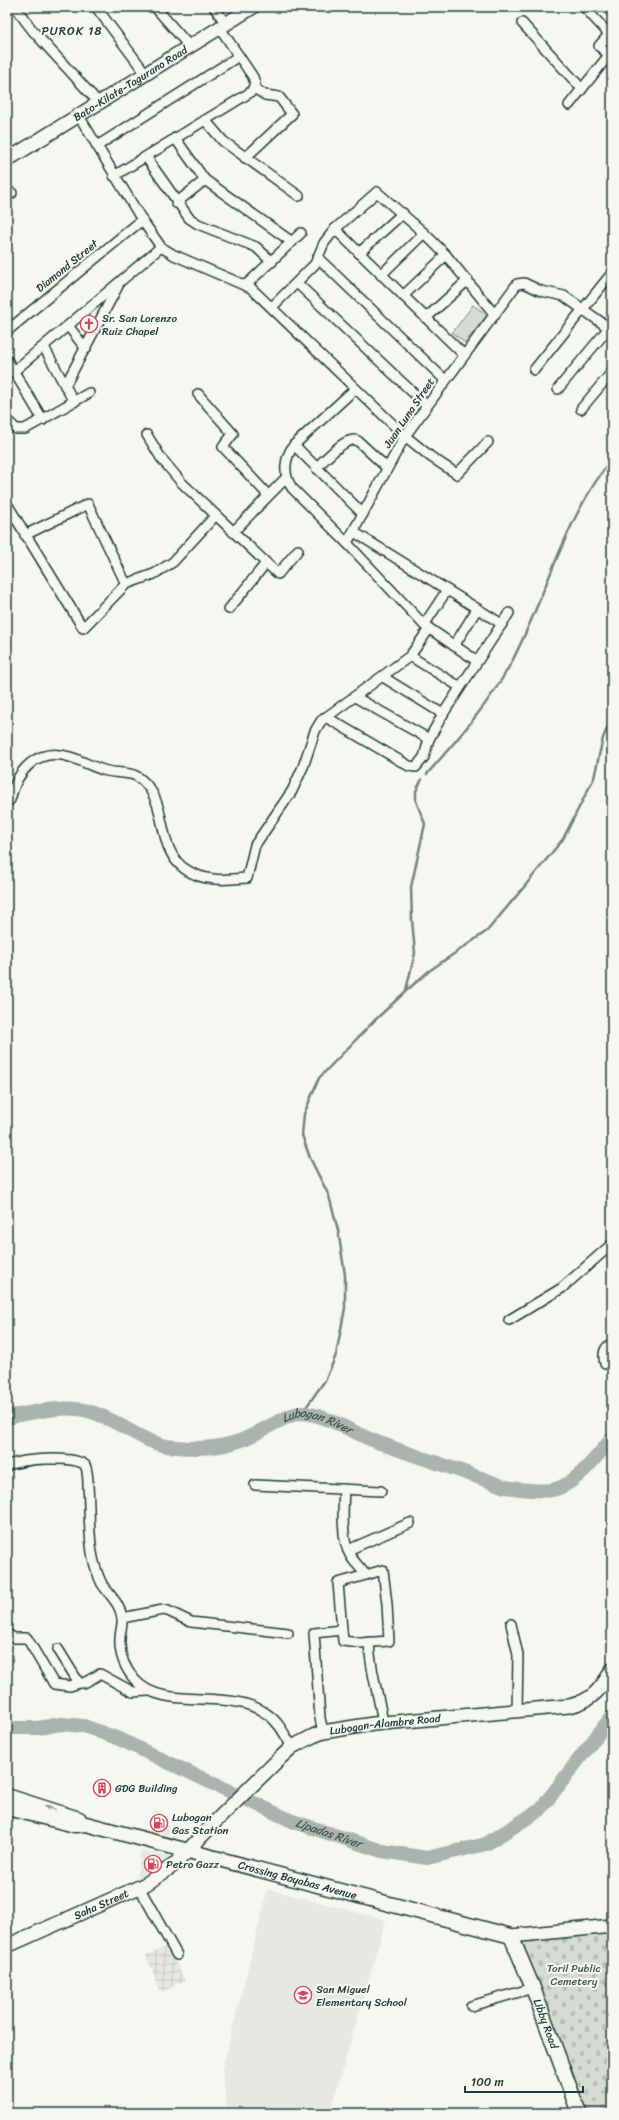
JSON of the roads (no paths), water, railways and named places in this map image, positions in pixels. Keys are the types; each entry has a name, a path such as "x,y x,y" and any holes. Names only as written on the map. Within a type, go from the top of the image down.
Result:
{"main road":[{"name":"Crossing Bayabas Avenue","path":"7,1796 68,1814 78,1818 86,1824"},
{"name":"Crossing Bayabas Avenue","path":"7,1808 75,1825 86,1824 511,1936"},
{"name":"Libby Road","path":"511,1936 533,1988 579,2113"}],"street":[{"path":"15,7 33,31 99,103"},
{"path":"96,7 146,74"},
{"path":"155,7 190,47"},
{"path":"114,176 204,120 246,96 254,88 255,84 253,77 223,26 214,7"},
{"name":"Bato-Kilate-Tagurano Road","path":"7,160 190,47 251,7"},
{"path":"569,105 609,55 599,46 611,33 584,7"},
{"path":"607,7 612,12"},
{"path":"522,23 582,89"},
{"path":"97,146 240,56"},
{"path":"245,158 292,114 279,97 265,95 254,88"},
{"path":"79,116 114,176 161,247 174,255 246,285 272,307 405,436 431,457 457,474 488,442"},
{"path":"204,120 218,137 299,196"},
{"path":"175,138 205,180 292,242"},
{"path":"146,157 176,202 194,222 256,247 272,262"},
{"path":"176,202 205,180"},
{"path":"272,307 315,264 324,243 335,229 375,192 381,194 403,213 446,255 468,280 495,315"},
{"path":"359,253 403,213"},
{"name":"Diamond Street","path":"7,331 142,220"},
{"path":"335,229 464,355"},
{"path":"246,285 301,233"},
{"path":"381,275 424,233"},
{"path":"14,371 69,327 161,247"},
{"path":"403,296 446,255"},
{"path":"318,258 445,380"},
{"path":"534,370 612,273"},
{"path":"426,318 468,280"},
{"path":"65,386 86,349 120,282"},
{"path":"297,283 426,405"},
{"name":"Juan Luna Street","path":"348,543 405,436 426,405 517,284 524,283 541,291 564,296 582,310 611,327"},
{"path":"69,327 86,349"},
{"path":"558,389 611,327"},
{"path":"44,347 74,402"},
{"path":"7,360 43,420"},
{"path":"581,409 612,372"},
{"path":"355,389 294,445 288,456 286,478 292,488 348,543 427,627 477,661"},
{"path":"7,420 13,427 20,430 43,420 89,393"},
{"path":"198,394 233,434 223,447 268,495"},
{"path":"147,435 170,471 215,516 278,574 298,550"},
{"path":"316,468 346,442 352,439 358,441 387,468"},
{"path":"294,445 363,514"},
{"path":"233,532 286,478"},
{"path":"7,504 83,628 126,584 165,569 184,552 215,516"},
{"path":"25,535 88,504 126,584"},
{"path":"354,532 502,624"},
{"path":"229,609 266,563"},
{"path":"10,800 13,785 20,772 28,764 42,757 56,755 70,757 108,771 130,772 145,782 155,796 158,802 167,843 175,858 184,868 194,874 212,880 247,878 255,845 292,791 303,767 315,731 326,717 410,656 447,590"},
{"path":"454,646 477,609"},
{"path":"326,717 413,767 420,764 429,739 442,714 509,614"},
{"path":"410,656 460,687"},
{"path":"383,677 442,714"},
{"path":"355,696 429,739"},
{"path":"509,1320 562,1288 612,1244"},
{"path":"605,1364 604,1352 612,1343"},
{"path":"7,1466 20,1461 32,1460 78,1461 85,1465 89,1500 90,1542 94,1560 103,1584 117,1603 122,1618 120,1639 121,1657 135,1680 148,1691"},
{"path":"255,1484 381,1491"},
{"path":"344,1489 344,1519 348,1550 352,1558 362,1568 365,1575"},
{"path":"348,1550 410,1523"},
{"path":"383,1570 389,1620 388,1641 343,1641 342,1630 338,1583 383,1570"},
{"path":"122,1618 163,1610 191,1622 288,1633"},
{"path":"511,1624 518,1655 517,1710"},
{"path":"323,1732 320,1718 314,1632 342,1630"},
{"path":"7,1634 14,1638 28,1638 54,1684 70,1686 79,1683 84,1684 100,1674 133,1692 148,1691 180,1698 217,1698 232,1700 257,1708 274,1720 292,1747"},
{"path":"368,1642 371,1666 383,1723"},
{"path":"58,1649 79,1683"},
{"name":"Lubogan-Alambre Road","path":"188,1850 255,1781 292,1747 303,1740 323,1732 383,1723 580,1704 598,1692 612,1670"},
{"name":"Saha Street","path":"7,1946 139,1886 167,1871 188,1850"},
{"path":"139,1886 177,1955"},
{"path":"511,1936 612,1926"},
{"path":"471,2006 533,1988"}],"water":[{"path":"7,1409 64,1409 7,1425"}],"waterway":[{"path":"427,774 472,722 510,665 523,639 556,560 580,508 612,459"},
{"path":"302,1413 326,1379 336,1355 345,1308 345,1275 338,1230 329,1196 310,1158 302,1135 304,1114 319,1078 374,1021 406,991 429,971 487,931 563,839 594,778 603,738 612,717"},
{"path":"406,990 415,953 411,887 425,824 416,801 416,791 422,779"},
{"name":"Lubogan River","path":"7,1417 48,1410 68,1408 78,1409 100,1415 152,1442 176,1447 200,1448 231,1444 295,1414 310,1414 319,1416 372,1440 505,1487 546,1491 569,1483 585,1469 612,1438"},
{"name":"Lipadas River","path":"7,1728 38,1728 61,1724 84,1726 119,1739 292,1821 382,1851 427,1858 486,1844 540,1810 612,1716"}],"place":[{"name":"Sr. San Lorenzo Ruiz Chapel","path":"89,324"},
{"name":"GDG Building","path":"102,1788"},
{"name":"Lubogan Gas Station","path":"159,1823"},
{"name":"Petro Gazz","path":"153,1864"},
{"name":"San Miguel Elementary School","path":"303,1995"}],"district":[{"name":"PUROK 18","path":"72,31"}],"park label":[{"name":"Toril Public Cemetery","path":"574,1974"}]}
